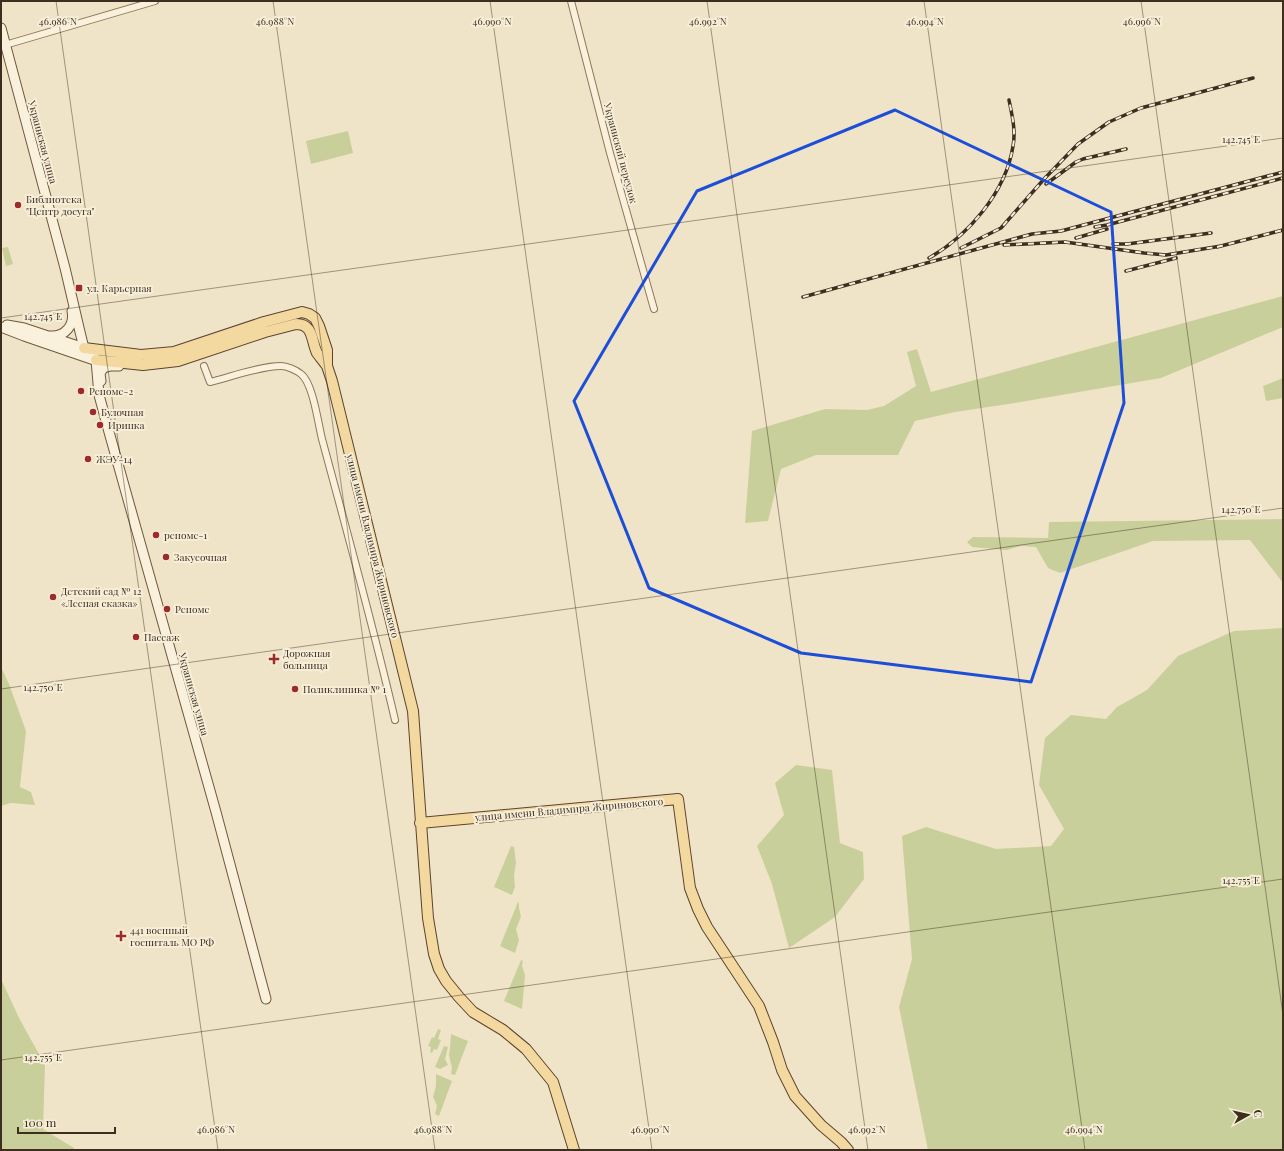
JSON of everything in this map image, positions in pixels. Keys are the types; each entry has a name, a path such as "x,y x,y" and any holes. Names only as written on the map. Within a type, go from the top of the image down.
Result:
{"main road":[{"name":"Украинская улица","path":"1,28 65,268 84,348"},
{"path":"46,335 54,336 62,334 72,324 73,314 67,287 65,268"},
{"name":"улица имени Владимира Жириновского","path":"84,348 141,355 174,352 264,322 302,312 310,314 315,318 327,350 327,366 336,396 413,711 428,918 434,954 439,969 446,981 473,1012 503,1030 526,1049 553,1082 574,1150"},
{"name":"улица имени Владимира Жириновского","path":"96,360 143,365 178,361 265,332 300,324 305,325 308,329 317,352 327,366"},
{"path":"1,325 24,328 84,348 87,352 94,356 96,360"},
{"path":"1,325 68,352 96,360"},
{"name":"Украинская улица","path":"96,360 99,395 133,521 198,748 266,999"},
{"path":"103,410 100,374 103,368 111,366 130,367 143,365"},
{"name":"улица имени Владимира Жириновского","path":"420,823 678,799 690,888 707,927 759,1006 782,1070 795,1096 821,1126 841,1142 848,1150"}],"street":[{"path":"5,45 155,1"},
{"name":"Украинский переулок","path":"571,1 610,153 654,310"},
{"path":"204,366 210,382 262,369 282,366 302,374 312,392 320,429 395,720"}],"highlighted area":[{"path":"895,110 1111,212 1124,403 1031,682 801,653 649,588 574,401 697,191"}],"green space":[{"path":"348,131 353,153 311,164 306,141"},
{"path":"8,247 13,264 6,266 2,248"},
{"path":"1283,296 1283,327 1161,378 955,412 915,421 898,455 816,455 781,469 768,521 745,523 752,431 825,409 867,410 884,406 916,386 907,352 917,349 931,392"},
{"path":"1283,378 1283,398 1266,401 1263,386"},
{"path":"1283,519 1283,583 1250,540 1153,541 1060,573 1048,568 1036,547 1021,546 1007,550 972,547 967,542 973,537 1048,538 1049,522"},
{"path":"1283,628 1283,1150 928,1150 899,1007 912,959 902,836 926,827 996,849 1051,846 1064,829 1039,785 1045,738 1071,715 1106,719 1117,707 1147,690 1178,656 1234,631"},
{"path":"1,667 9,684 26,731 20,787 31,792 35,805 11,803 1,806"},
{"path":"796,765 832,770 840,843 863,852 864,879 835,917 789,948 772,884 757,846 784,815 775,783"},
{"path":"511,846 514,847 516,863 514,875 515,887 512,895 494,887"},
{"path":"518,902 521,917 516,929 519,940 515,953 500,946"},
{"path":"521,960 523,961 522,966 525,975 522,1009 504,1001"},
{"path":"1,979 19,1018 45,1065 43,1129 74,1148 74,1150 1,1150"},
{"path":"438,1029 441,1030 438,1039 441,1040 437,1050 434,1049 432,1053 430,1052 431,1047 428,1046"},
{"path":"451,1034 468,1041 455,1075 451,1074 452,1068 449,1055"},
{"path":"444,1046 448,1047 445,1059 448,1065 440,1069 435,1067"},
{"path":"436,1074 452,1081 439,1116 435,1114 437,1106 433,1097 436,1086"}],"railway":[{"path":"961,248 1001,228 1045,178 1078,144 1109,122 1141,108 1253,78"},
{"path":"929,258 958,238 971,225 994,196 1009,163 1014,140 1009,100"},
{"path":"1046,184 1076,162 1126,149"},
{"path":"803,297 1032,234 1061,231 1283,172"},
{"path":"1095,227 1283,178"},
{"path":"1076,238 1107,229"},
{"path":"1217,247 1283,230"},
{"path":"1113,244 1127,244 1211,233"},
{"path":"1004,245 1065,242 1166,255 1221,246"},
{"path":"1126,271 1176,258"}],"place":[{"name":"Библиотека \"Центр досуга\"","path":"18,205"},
{"name":"ул. Карьерная","path":"79,288"},
{"name":"Реноме-2","path":"81,391"},
{"name":"Булочная","path":"93,412"},
{"name":"Иринка","path":"100,425"},
{"name":"ЖЭУ-14","path":"88,459"},
{"name":"реноме-1","path":"156,535"},
{"name":"Закусочная","path":"166,557"},
{"name":"Детский сад № 12 «Лесная сказка»","path":"53,597"},
{"name":"Реноме","path":"167,609"},
{"name":"Пассаж","path":"136,637"},
{"name":"Дорожная больница","path":"274,659"},
{"name":"Поликлиника № 1","path":"295,689"},
{"name":"441 военный госпиталь МО РФ","path":"121,936"}]}
